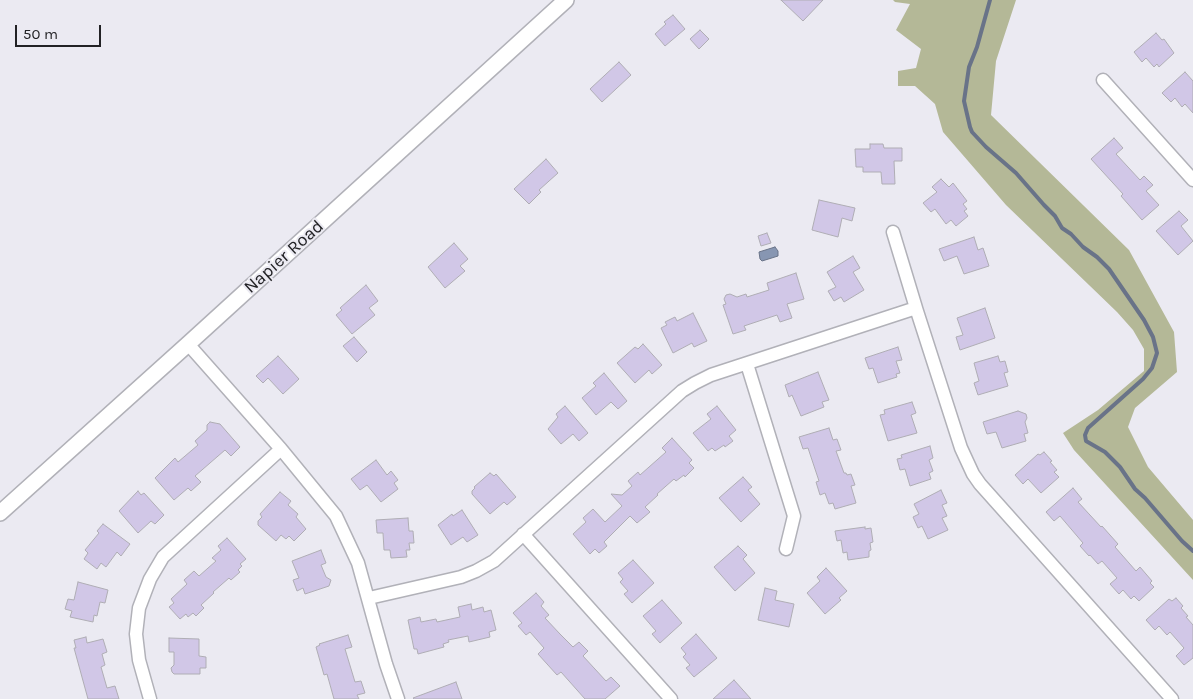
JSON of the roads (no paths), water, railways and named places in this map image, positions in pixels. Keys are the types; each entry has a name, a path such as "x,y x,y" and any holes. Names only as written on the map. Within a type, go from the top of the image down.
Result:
{"street":[{"name":"Napier Road","path":"0,513 566,0"},
{"path":"1102,80 1193,180"},
{"path":"893,232 961,448 974,474 980,484 1172,699"},
{"path":"369,598 441,583 476,571 494,561 682,391 711,375 916,308"},
{"path":"188,344 281,449 336,516 358,563 386,664 398,699"},
{"path":"746,364 794,516 786,549"},
{"path":"150,699 139,660 136,634 139,608 150,579 163,557 281,449"},
{"path":"523,534 671,699"}],"water":[{"path":"775,247 778,251 778,256 762,261 760,259 759,252"}],"waterway":[{"path":"990,0 977,47 969,67 964,101 970,127 972,132 986,147 1016,173 1055,216 1062,228 1109,269 1144,320 1153,337 1157,353 1152,368 1143,379 1088,428 1085,435 1086,441 1105,452 1120,467 1135,489 1193,551"}]}
